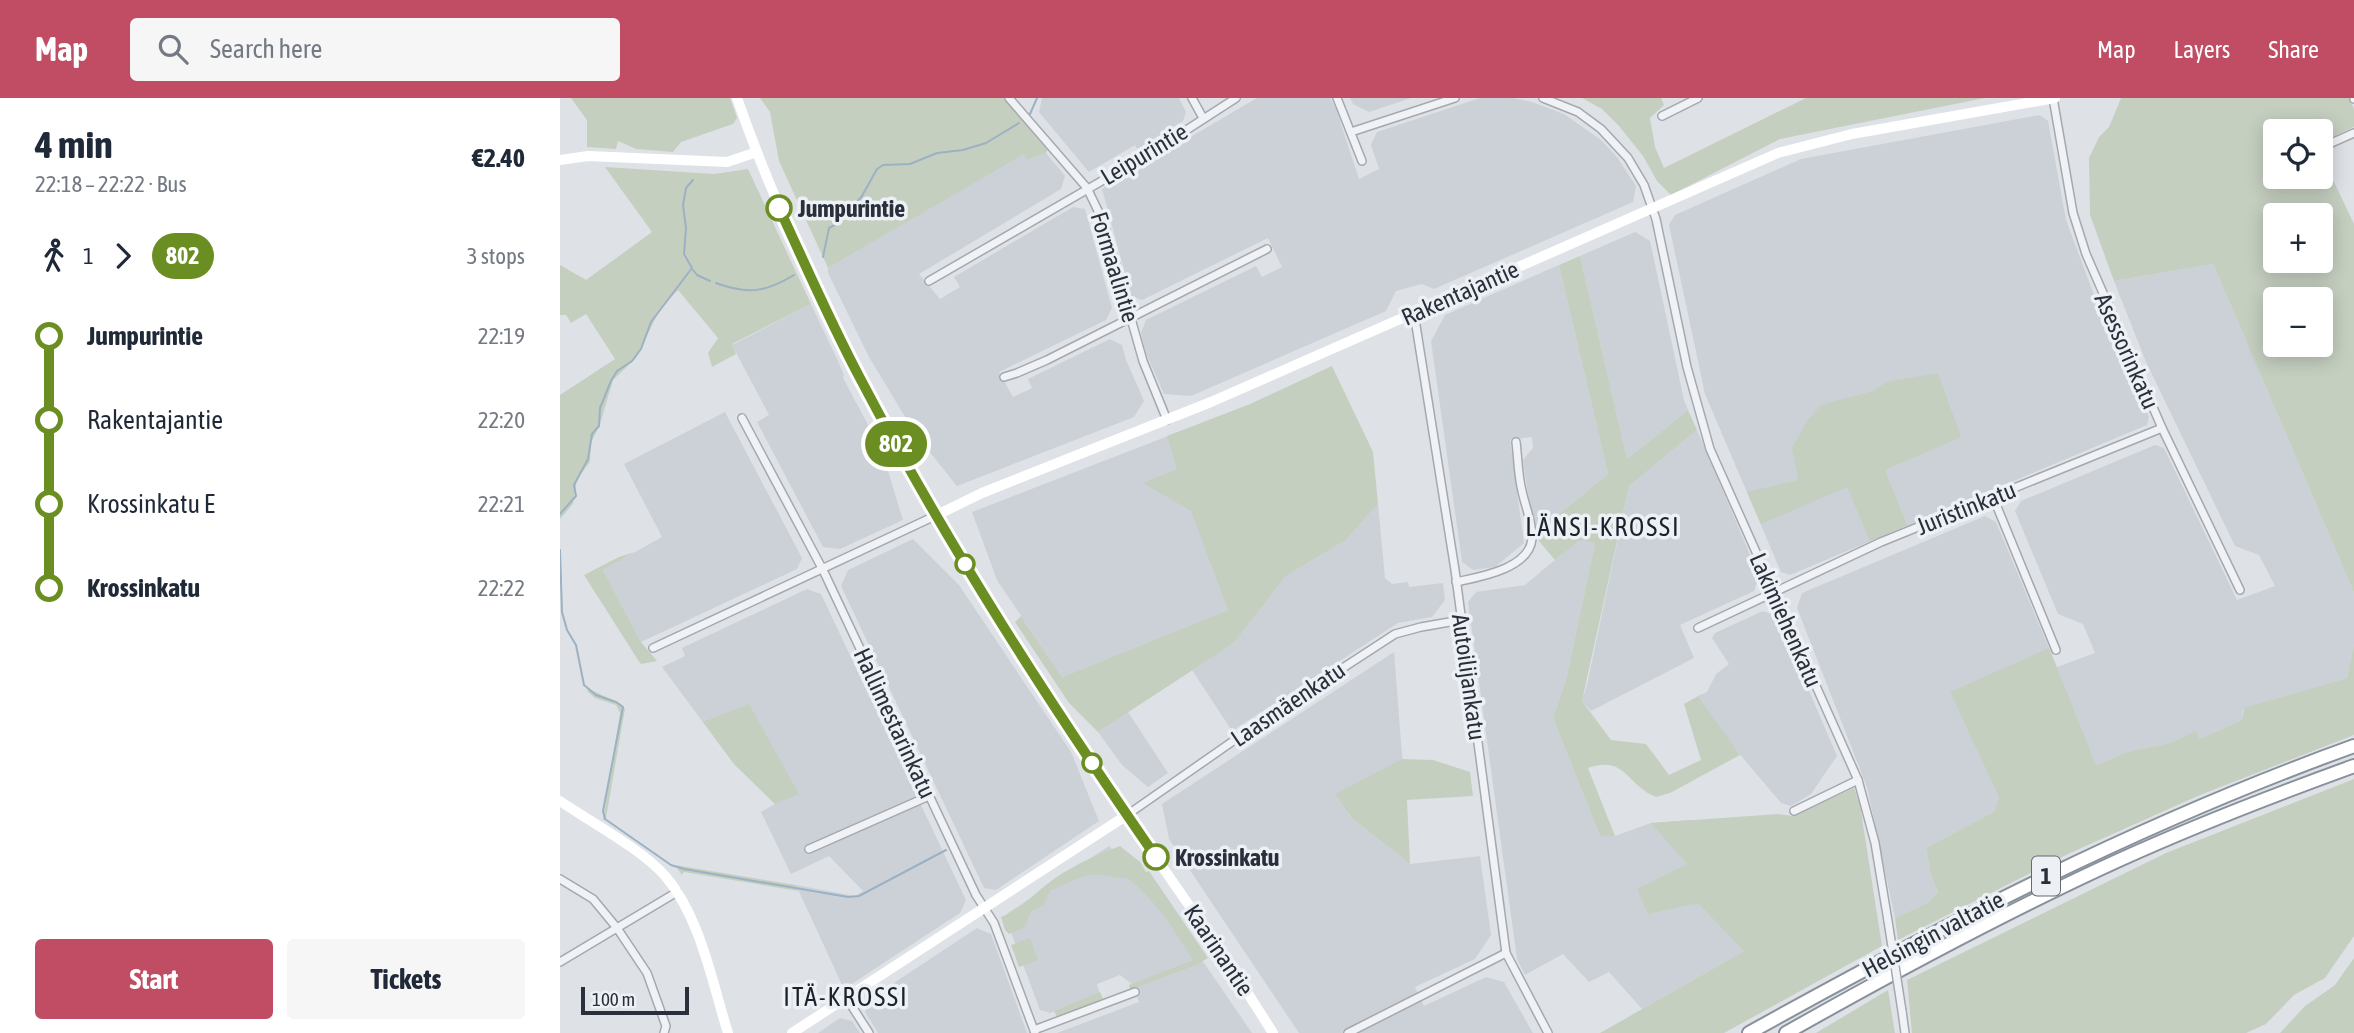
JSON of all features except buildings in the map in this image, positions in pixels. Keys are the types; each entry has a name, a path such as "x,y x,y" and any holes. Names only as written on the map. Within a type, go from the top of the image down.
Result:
{"highway":[{"name":"Helsingin valtatie","path":"1750,1033 1917,940 2109,845 2232,793 2354,746"},
{"name":"Helsingin valtatie","path":"1786,1033 1959,939 2116,861 2277,794 2354,766"}],"street":[{"name":"Kaarinantie","path":"737,98 785,220 839,337 937,515 989,604 1273,1033"},
{"name":"Formaalintie","path":"1009,98 1087,188 1104,223 1143,361 1167,420"},
{"path":"1192,98 1203,118"},
{"name":"Leipurintie","path":"929,281 1157,149 1236,98"},
{"path":"1337,98 1362,161"},
{"path":"1351,132 1455,98"},
{"name":"Lakimiehenkatu","path":"1542,98 1578,112 1612,139 1636,169 1653,209 1687,367 1710,449 1858,780 1875,843 1905,1033"},
{"path":"1662,116 1698,98"},
{"name":"Rakentajantie","path":"653,648 982,493 1167,420 1789,150 1852,134 2054,98"},
{"name":"Asessorinkatu","path":"2054,98 2073,213 2086,254 2162,428 2240,590"},
{"path":"2333,142 2354,133"},
{"path":"560,160 588,156 727,162 757,152"},
{"path":"1004,377 1047,359 1267,249"},
{"name":"Autoilijankatu","path":"1414,313 1456,582 1506,953 1548,1033"},
{"name":"Hallimestarinkatu","path":"741,418 822,570 976,895 994,923 1035,1032"},
{"name":"Juristinkatu","path":"1698,628 1881,542 2162,428"},
{"path":"1456,582 1498,572 1523,556 1530,547 1531,533 1521,488 1516,442"},
{"path":"1993,497 2056,650"},
{"name":"Laasmäenkatu","path":"1127,815 1395,634 1461,620"},
{"path":"1794,811 1858,780"},
{"path":"809,849 929,796"},
{"path":"560,802 648,860 677,892 697,937 728,1033"},
{"path":"793,1033 1127,815"},
{"path":"560,879 593,899 617,928 651,981 666,1026 664,1033"},
{"path":"560,962 677,892"},
{"path":"1348,1033 1506,953"},
{"path":"1035,1032 1135,992"},
{"path":"846,998 869,1033"}],"shaded area":[{"path":"1042,98 1179,98 1186,112 1183,121 1137,149 1135,145 1089,172 1039,112"},
{"path":"1257,98 1330,98 1359,179 1379,169 1371,145 1377,132 1480,98 1513,98 1532,102 1564,114 1601,140 1617,157 1636,186 1633,202 1434,289 1422,284 1396,291 1386,311 1191,396 1164,394 1146,353 1141,333 1146,320 1256,266 1262,277 1282,267 1268,238 1142,300 1131,296 1102,189"},
{"path":"1350,98 1411,98 1369,112 1353,104"},
{"path":"2040,115 2048,121 2066,220 2109,335 2149,417 2147,425 1790,575 1781,572 1705,394 1669,225 1675,215 1801,159"},
{"path":"1024,153 1027,160 1046,153 1065,176 1061,189 919,274 940,299 960,287 954,277 1073,207 1085,209 1112,308 1106,320 999,372 1013,397 1032,388 1028,379 1110,339 1122,345 1144,401 1134,417 957,486 916,435 869,357 828,268"},
{"path":"1635,232 1650,241 1688,410 1627,459 1580,256"},
{"path":"2213,264 2354,593 2354,644 2347,678 2243,709 2242,720 2199,739 2195,732 2170,743 2130,751 2032,792 1995,811 1926,848 1931,876 1938,892 1927,903 1895,918 1867,787 1797,608 1802,593 1985,516 1996,522 2057,667 2095,653 2083,624 2058,614 2015,511 2021,501 2155,445 2164,448 2237,600 2275,586 2259,555 2235,546 2146,362 2114,281"},
{"path":"1559,265 1608,474 1534,535 1523,460 1533,448 1532,437 1510,440 1524,543 1495,567 1473,570 1462,562 1431,341 1445,315"},
{"path":"811,304 844,375 843,378 882,451 903,520 840,549 823,547 757,422 769,415 732,345"},
{"path":"1248,405 1228,610 1062,677 997,580 972,512"},
{"path":"725,412 802,558 797,569 641,642 603,570 662,537 624,464"},
{"path":"1697,430 1759,576 1754,591 1680,625 1694,658 1591,711 1582,701 1629,486"},
{"path":"1378,504 1385,578 1392,584 1408,582 1409,587 1443,583 1445,600 1432,617 1398,623 1232,731 1192,670 1234,643 1286,576 1346,540"},
{"path":"913,539 959,585 1071,752 1099,821 996,890 984,888 841,586 848,570"},
{"path":"1580,539 1595,543 1566,680 1553,718 1600,836 1615,836 1651,823 1691,820 1744,951 1642,1009 1609,972 1589,982 1563,954 1525,975 1517,959 1468,602 1476,592 1525,585"},
{"path":"807,589 821,594 966,900 960,913 844,989 796,885 855,896 863,891 829,856 791,874 761,812 775,804 734,764 662,667 685,656 682,648"},
{"path":"1763,611 1777,616 1837,756 1811,794 1791,806 1781,803 1731,744 1698,696 1707,692 1716,674 1729,664 1712,638 1715,633"},
{"path":"1394,652 1404,780 1348,813 1410,864 1480,856 1491,935 1475,959 1415,987 1424,1006 1486,977 1504,982 1533,1033 1299,1033 1169,839 1162,804"},
{"path":"1128,712 1168,773 1148,787 1122,765 1098,732"},
{"path":"1109,846 1167,909 1252,1033 1057,1033 1139,1002 1133,985 1120,975 1097,984 1100,994 1050,1013 1040,1010 1007,922 1008,913"},
{"path":"977,928 991,934 1027,1033 878,1033 865,1012 868,1000"},
{"path":"840,1018 852,1021 860,1033 818,1033"}],"green space":[{"path":"571,98 730,98 737,118 733,124 681,142 673,152 636,149 618,141 616,149 587,147 587,120"},
{"path":"760,98 1006,98 1049,145 1046,153 1027,160 1024,154 828,268 779,161 770,112"},
{"path":"1582,98 1661,98 1664,105 1650,118 1655,147 1664,168 1806,98 1985,98 1780,139 1671,195 1657,181 1643,156 1619,126 1602,109"},
{"path":"2121,98 2349,98 2354,109 2354,127 2333,137 2333,119 2263,119 2263,189 2333,189 2333,180 2354,224 2354,593 2213,264 2114,281 2090,215 2089,158 2099,137 2109,127"},
{"path":"605,167 714,174 748,169 811,304 732,344 736,354 712,367 708,353 718,338 678,290 660,309 636,358 613,380 600,424 591,443 590,462 577,479 573,504 560,519 560,395 615,359 586,314 571,323 566,315 560,315 560,265 586,280 652,232"},
{"path":"1580,256 1627,459 1688,410 1697,430 1629,486 1582,701 1611,740 1646,744 1669,775 1701,760 1684,704 1698,696 1740,755 1670,793 1656,797 1638,786 1618,768 1601,765 1588,768 1615,836 1600,836 1553,718 1566,680 1595,543 1580,540 1555,560 1534,535 1608,474 1559,265"},
{"path":"1332,366 1373,452 1378,504 1346,540 1286,576 1234,643 1098,732 1069,703 1015,622 1021,616 1062,677 1228,610 1191,511 1143,483 1177,469 1167,436 1248,405"},
{"path":"1938,373 1961,437 1885,470 1907,525 1870,541 1847,487 1761,524 1747,492 1798,480 1792,448 1807,421 1821,405 1873,391 1886,382"},
{"path":"635,552 603,570 641,642 657,661 641,664 584,575"},
{"path":"2354,644 2354,735 2200,795 2068,854 1898,940 1895,918 1927,903 1938,892 1931,876 1926,848 1995,811 1999,797 1950,692 2049,648 2096,765 2130,751 2170,743 2196,731 2199,739 2242,720 2244,708 2347,678"},
{"path":"589,689 621,704 625,709 606,818 603,820 620,713 616,705 595,698 587,691"},
{"path":"749,704 799,794 775,804 734,764 703,722"},
{"path":"1402,759 1433,760 1470,772 1473,796 1407,800 1410,864 1353,819 1335,794"},
{"path":"2354,779 2354,936 2325,978 2294,995 2266,1024 2246,1033 1912,1033 1907,980 2166,853"},
{"path":"1854,788 1860,805 1882,946 1724,1033 1600,1033 1744,951 1698,903 1648,914 1637,889 1687,864 1651,823 1778,814 1793,816"},
{"path":"1120,846 1140,862 1146,872 1149,871 1208,958 1130,990 1129,985 1193,960 1155,905 1127,878 1087,876 1050,891 1043,906 1031,911 1025,927 1009,934 1001,917 1078,864"},
{"path":"675,865 796,885 798,891 684,872 682,875"},
{"path":"1030,938 1038,960 1019,967 1011,945"},
{"path":"2354,958 2354,1033 2280,1033 2305,1006 2335,985"},
{"path":"1888,990 1895,1033 1816,1033"},
{"path":"1100,992 1103,999 1057,1017 1054,1011"}],"waterway":[{"path":"1030,114 1037,98"},
{"path":"823,257 829,228 840,222 862,196 877,169 883,165 910,164 937,153 963,150 986,143 1019,123"},
{"path":"560,514 576,496 574,485 588,459 592,434 599,426 600,408 611,381 617,371 632,361 641,349 651,322 692,268 684,254 686,228 683,205 686,188 693,180"},
{"path":"693,270 710,281"},
{"path":"716,283 738,289 756,290 794,275"},
{"path":"560,550 562,612 567,630 576,645 584,685 596,695 623,707 603,811 605,819 671,865 848,897 859,896 946,850"}],"bus line":[{"name":"802","path":"779,208 861,381 947,533 989,604 1156,857"}],"place":[{"name":"Jumpurintie","path":"779,208"},
{"name":"Krossinkatu","path":"1156,857"}],"district":[{"name":"LÄNSI-KROSSI","path":"1603,527"},
{"name":"ITÄ-KROSSI","path":"846,997"}]}
